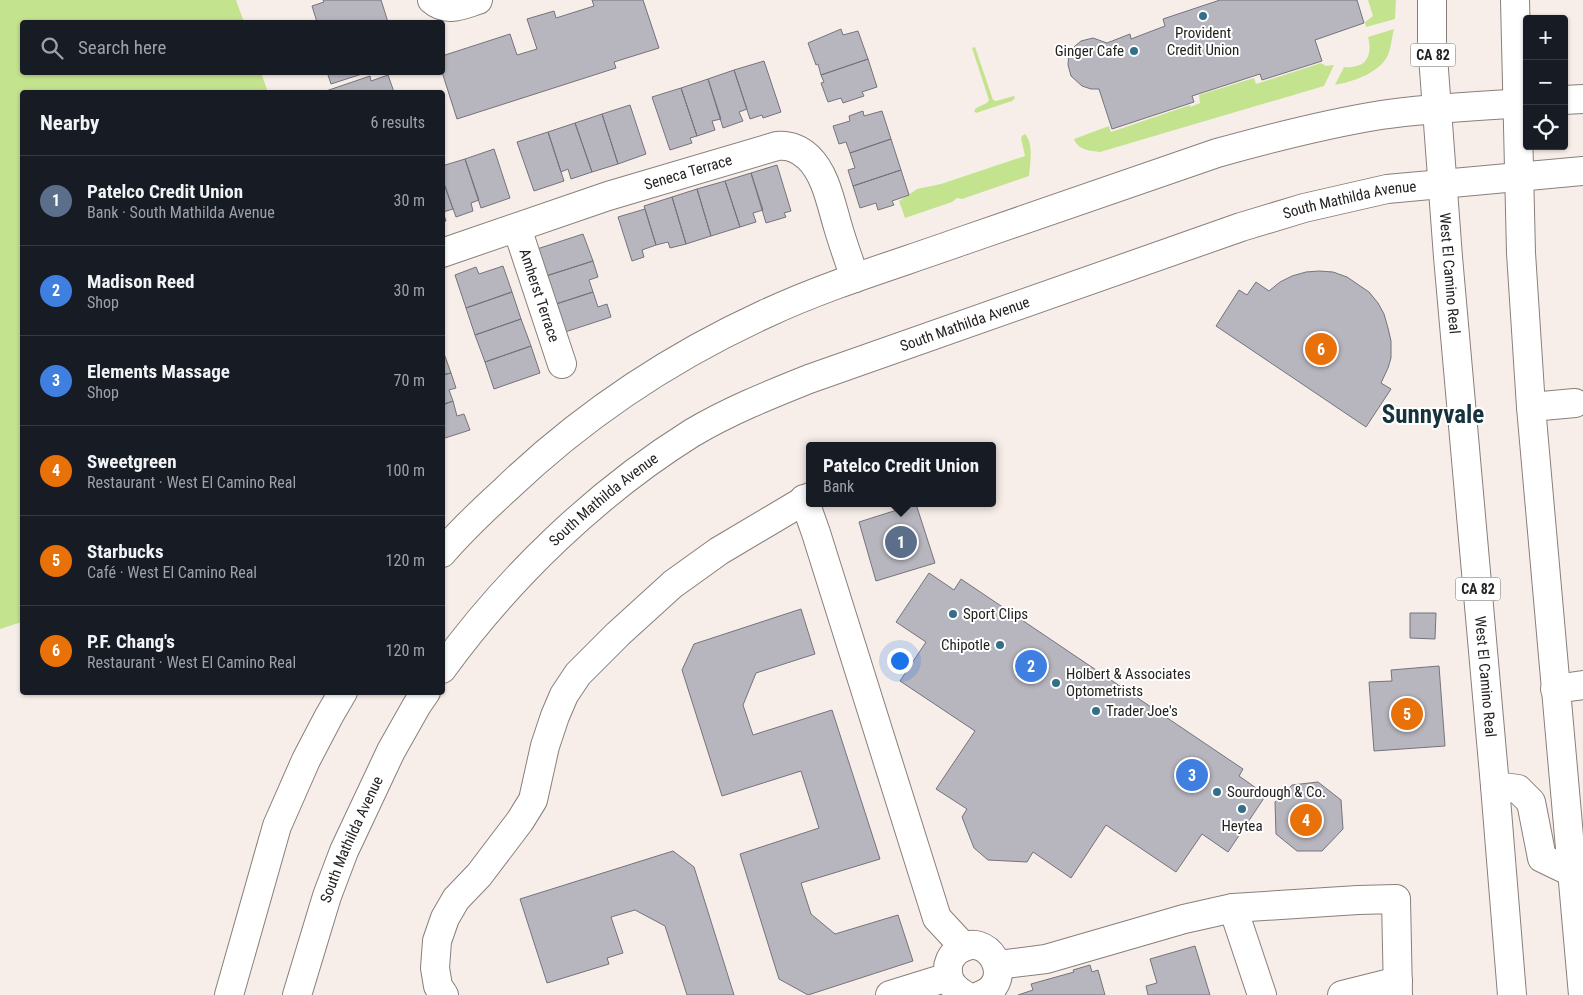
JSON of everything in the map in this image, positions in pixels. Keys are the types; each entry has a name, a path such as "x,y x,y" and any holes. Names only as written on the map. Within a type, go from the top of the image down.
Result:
{"main road":[{"path":"432,0 438,5 446,7 478,0"},
{"name":"West El Camino Real","path":"1432,0 1432,43 1436,110 1512,995"},
{"path":"1515,0 1522,103 1520,177 1522,253 1531,407 1555,689 1577,872 1583,995"},
{"path":"1568,100 1583,99"},
{"path":"445,550 483,510 531,465 594,414 641,381 693,350 765,313 855,278 1217,153 1271,138 1384,115 1522,103"},
{"name":"Seneca Terrace","path":"445,251 618,193 777,146 790,145 802,152 817,168 855,278"},
{"name":"South Mathilda Avenue","path":"445,665 491,608 549,547 626,479 693,433 750,402 809,379 1241,227 1304,208 1386,189 1583,171"},
{"name":"Amherst Terrace","path":"517,228 562,364"},
{"path":"1531,407 1576,403"},
{"path":"444,995 438,986 435,968 436,941 445,918 456,898 479,875 533,800 545,746 555,716 564,696 578,674 673,584 719,551 806,499"},
{"path":"809,507 937,918 964,947"},
{"path":"1555,689 1583,686"},
{"path":"229,995 277,826 306,760 341,695"},
{"name":"South Mathilda Avenue","path":"297,995 327,896 344,852 391,750 424,695"},
{"path":"1495,786 1518,789 1531,802 1542,858 1577,872"},
{"path":"998,965 1046,959 1184,919 1233,908 1348,900 1396,899 1398,988 1342,995"},
{"path":"1233,908 1262,995"},
{"path":"890,995 957,986 949,962 952,956 964,947 972,945 980,946 988,951 998,965 996,982 990,990 981,995"}],"green space":[{"path":"0,0 236,0 243,20 20,20 20,75 262,75 267,90 20,90 20,623 0,629"},
{"path":"1368,0 1396,0 1395,19 1366,27 1365,22 1373,16"},
{"path":"1394,29 1388,55 1379,67 1365,76 1335,85 1344,67 1358,66 1366,60 1369,50 1368,37"},
{"path":"975,47 993,100 996,101 1014,96 1015,98 1012,101 976,113 975,109 989,100 972,48"},
{"path":"1321,63 1326,66 1334,65 1324,86 1100,152 1081,148 1074,139 1109,126 1111,132 1190,105 1190,107 1200,103 1199,95 1254,78 1256,84"},
{"path":"1025,134 1030,143 1031,160 1029,176 962,199 957,198 952,202 905,218 899,201 917,189 941,184 1025,156 1021,138"}],"building":[{"path":"323,0 381,0 387,20 316,20 312,6 324,2"},
{"path":"592,0 643,0 659,48 614,62 616,68 457,119 443,75 445,75 445,55 510,34 517,55 537,49 527,19 554,11 556,18 594,6"},
{"path":"1220,0 1357,0 1364,23 1315,40 1322,61 1262,80 1260,74 1192,96 1194,102 1112,129 1099,89 1082,86 1071,76 1068,65 1069,53 1074,47 1081,41 1093,38 1107,43 1130,34 1131,39 1165,26 1163,19"},
{"path":"841,29 843,35 858,31 868,59 821,75 808,43"},
{"path":"868,59 877,87 862,92 864,96 843,103 841,98 828,102 821,83 824,82 821,75"},
{"path":"764,61 781,112 763,118 762,115 750,119 734,70"},
{"path":"734,70 747,109 739,112 743,121 723,128 708,79"},
{"path":"328,75 359,75 331,84"},
{"path":"388,75 393,90 329,90 370,76 371,81"},
{"path":"708,79 721,119 712,121 715,130 697,136 681,88"},
{"path":"681,88 697,136 690,138 692,143 670,150 652,97"},
{"path":"630,105 646,154 618,164 602,114"},
{"path":"863,111 864,116 882,111 891,139 850,153 846,142 839,144 833,126 850,121 849,116"},
{"path":"602,114 618,164 592,172 575,123"},
{"path":"575,123 592,172 571,179 568,169 561,172 548,132"},
{"path":"548,132 564,181 534,191 517,142"},
{"path":"891,139 901,170 853,186 848,170 855,168 850,153"},
{"path":"494,149 510,198 481,208 465,159"},
{"path":"465,159 479,200 471,203 473,211 456,217 445,186 445,165"},
{"path":"777,165 791,211 784,213 786,217 766,223 751,173"},
{"path":"901,170 909,195 892,201 894,205 878,210 876,203 860,208 853,186"},
{"path":"751,173 763,210 753,213 756,222 740,227 725,181"},
{"path":"725,181 740,227 711,236 697,189"},
{"path":"445,186 453,209 445,211"},
{"path":"697,189 711,236 686,244 672,197"},
{"path":"672,197 686,244 670,248 668,242 656,245 644,206"},
{"path":"645,209 656,245 642,250 644,257 632,261 618,217"},
{"path":"583,234 593,261 546,276 537,249"},
{"path":"593,261 598,277 589,280 593,292 556,304 546,276"},
{"path":"503,266 512,292 466,308 455,275 476,267 479,274"},
{"path":"1319,271 1333,272 1347,277 1369,292 1384,314 1391,341 1391,358 1381,383 1391,389 1366,427 1216,326 1239,290 1247,295 1256,282 1269,291 1280,282 1292,276"},
{"path":"512,292 521,319 475,335 466,308"},
{"path":"593,292 598,307 607,304 611,317 565,332 556,304"},
{"path":"521,319 531,346 485,362 475,335"},
{"path":"531,346 540,373 494,389 485,362"},
{"path":"445,356 451,373 445,374"},
{"path":"451,373 456,388 449,390 453,401 445,404 445,374"},
{"path":"453,401 457,416 464,414 470,430 445,438 445,404"},
{"path":"906,507 917,507 935,563 876,581 859,522"},
{"path":"929,573 954,590 961,579 1243,769 1239,776 1266,795 1228,852 1202,834 1176,872 1106,825 1071,878 1033,852 1027,862 988,860 974,848 962,817 967,809 936,789 975,731 900,681 926,642 896,622"},
{"path":"801,609 815,654 756,673 743,705 753,735 832,710 880,859 801,883 811,914 835,934 898,915 913,961 808,995 779,979 740,854 819,828 801,771 722,796 682,670 694,644"},
{"path":"1410,613 1436,613 1435,639 1410,638"},
{"path":"1439,666 1445,746 1374,751 1369,682 1392,681 1391,670"},
{"path":"1318,782 1341,800 1343,829 1322,851 1297,851 1276,834 1275,802 1292,785"},
{"path":"673,851 694,867 734,995 687,995 665,926 635,910 611,917 623,953 607,958 609,964 547,983 520,899"},
{"path":"1195,946 1210,995 1148,995 1146,986 1157,983 1150,959"},
{"path":"1090,965 1092,972 1098,970 1105,995 1018,995 1033,990 1031,984 1074,972 1073,970"}],"place":[{"name":"Provident Credit Union","path":"1203,16"},
{"name":"Ginger Cafe","path":"1134,51"},
{"name":"P.F. Chang's","path":"1321,349"},
{"name":"Patelco Credit Union","path":"901,542"},
{"name":"Sport Clips","path":"953,614"},
{"name":"Chipotle","path":"1000,645"},
{"name":"Madison Reed","path":"1031,666"},
{"name":"Holbert & Associates Optometrists","path":"1056,683"},
{"name":"Trader Joe's","path":"1096,711"},
{"name":"Starbucks","path":"1407,714"},
{"name":"Elements Massage","path":"1192,775"},
{"name":"Sourdough & Co.","path":"1217,792"},
{"name":"Heytea","path":"1242,809"},
{"name":"Sweetgreen","path":"1306,820"}],"district":[{"name":"Sunnyvale","path":"1433,414"}]}
